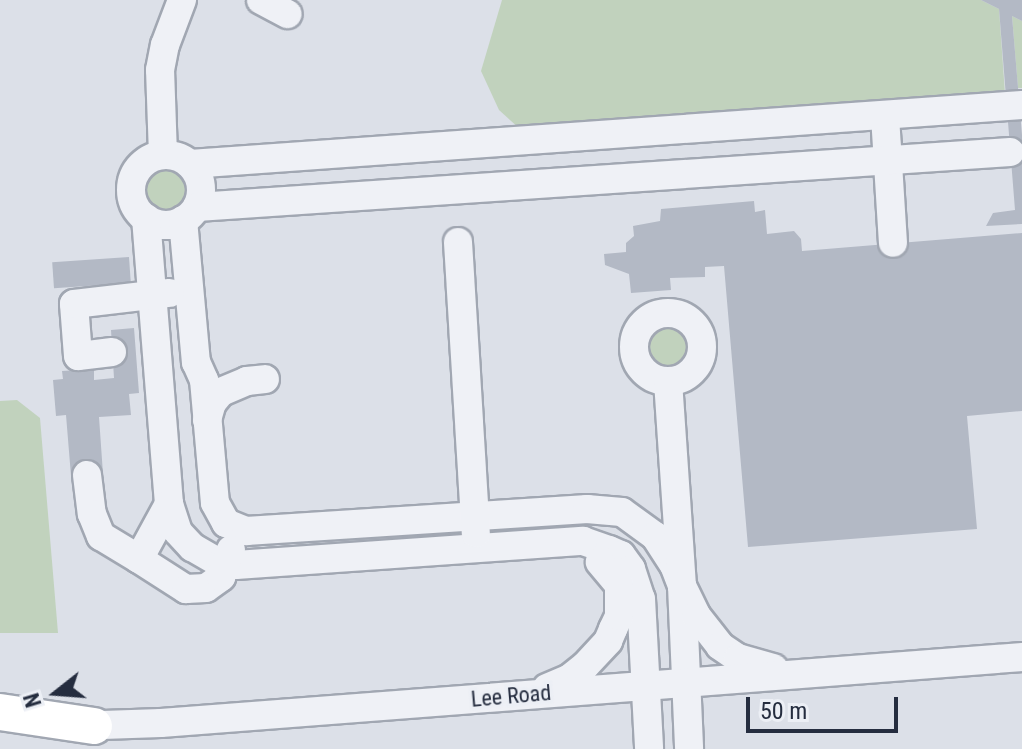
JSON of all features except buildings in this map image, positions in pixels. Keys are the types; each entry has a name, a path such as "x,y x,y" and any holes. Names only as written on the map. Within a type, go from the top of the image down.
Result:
{"main road":[{"path":"0,712 94,726"}],"street":[{"path":"163,155 160,70 165,45 182,0"},
{"path":"261,0 287,14"},
{"path":"190,164 1022,105"},
{"path":"885,116 893,243"},
{"path":"146,218 164,225 190,214 1010,152"},
{"path":"649,749 648,685 641,599 631,569 621,555 583,541 228,565 201,555 178,532 169,504 146,218 132,195 134,175 150,159 163,155 181,158 190,164 201,182 190,214 189,291 196,362 204,380 215,503 226,523 235,529 587,509 622,512 655,536 674,565 696,615 720,646 757,665 806,673"},
{"path":"458,242 477,548"},
{"path":"112,352 78,356 74,304 189,291"},
{"path":"207,420 212,403 221,392 247,381 265,379"},
{"path":"668,381 689,749"},
{"path":"87,475 92,514 101,536 186,589 206,588 221,577 228,565 235,529"},
{"path":"139,559 169,504"},
{"path":"534,694 570,678 585,666 608,641 619,616 619,585 612,574 593,555 560,543"},
{"path":"641,599 682,586"},
{"name":"Lee Road","path":"0,723 94,726 1022,657"}],"green space":[{"path":"502,0 981,0 999,9 1005,94 520,129 499,110 481,71"},
{"path":"1012,16 1022,21 1022,88 1018,88"},
{"path":"156,166 176,166 190,180 190,200 176,214 156,214 142,200 142,180"},
{"path":"668,323 685,330 692,347 685,364 668,371 651,364 644,347 651,330"},
{"path":"17,400 40,418 58,633 0,633 0,401"}]}
